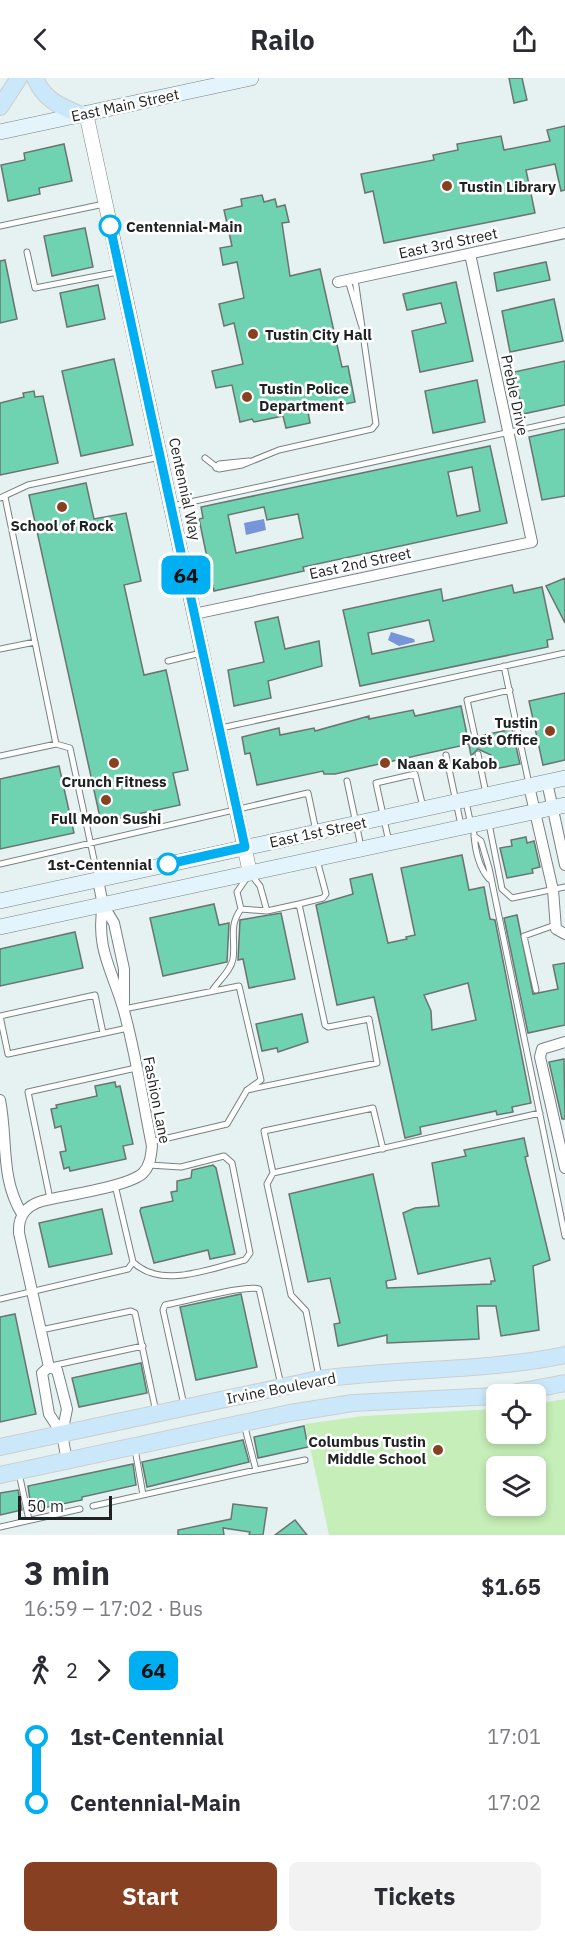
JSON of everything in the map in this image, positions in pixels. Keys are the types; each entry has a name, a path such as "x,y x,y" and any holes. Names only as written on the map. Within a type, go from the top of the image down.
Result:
{"main road":[{"path":"0,107 19,78"},
{"path":"35,78 44,94 54,104 83,114"},
{"name":"East Main Street","path":"0,132 251,78"},
{"name":"East 1st Street","path":"0,901 565,778"},
{"name":"East 1st Street","path":"0,927 317,858 469,829 489,821 559,806"},
{"name":"Irvine Boulevard","path":"0,1447 319,1379 367,1373 490,1368 565,1355"},
{"path":"546,1385 562,1381"},
{"path":"244,1422 243,1413 249,1405 263,1402 275,1388"},
{"name":"Irvine Boulevard","path":"0,1475 244,1422 353,1403 486,1396"},
{"path":"134,1446 181,1423 184,1407"}],"street":[{"name":"Centennial Way","path":"83,114 162,456 250,873"},
{"name":"East 3rd Street","path":"347,280 565,233"},
{"name":"Preble Drive","path":"470,254 532,542"},
{"name":"East 2nd Street","path":"194,614 532,542"},
{"path":"547,782 559,806 565,865"},
{"path":"529,786 553,890 555,925 565,934"},
{"name":"Fashion Lane","path":"98,880 103,905 114,923 124,969 124,1009"},
{"name":"Fashion Lane","path":"22,1214 32,1204 138,1177 149,1165 151,1142 128,1028 124,1009 109,972 99,927 103,905"},
{"path":"565,1042 542,1049 540,1058 565,1168"},
{"path":"0,1100 2,1159 11,1198 22,1214 19,1233 49,1367"},
{"path":"49,1367 42,1373 49,1414 62,1434 68,1461"},
{"path":"49,1367 57,1370 67,1409 62,1434"}],"lane":[{"path":"0,226 105,204"},
{"path":"27,252 35,288 120,271"},
{"path":"205,458 216,468 219,464 242,460 251,461 279,450 372,429 376,424 362,326 347,280"},
{"path":"172,506 565,420"},
{"path":"56,744 3,497 28,485 162,456"},
{"path":"0,649 35,642"},
{"path":"168,661 203,653"},
{"path":"219,728 565,653"},
{"path":"504,666 529,786"},
{"path":"475,737 466,700 510,690"},
{"path":"0,756 56,744 70,748 98,880"},
{"path":"478,754 487,795"},
{"path":"446,755 482,870 489,879 565,1236"},
{"path":"389,843 376,783 415,774 423,809"},
{"path":"346,781 361,849"},
{"path":"0,864 308,793 317,832"},
{"path":"461,801 469,829"},
{"path":"489,821 502,889 506,894 512,898 565,887"},
{"path":"241,909 267,911 323,898 326,894 317,858"},
{"path":"212,991 230,967 233,958 231,928 241,909 237,892 250,873 260,886 267,911"},
{"path":"247,1090 377,1063 369,1019 328,1027 325,1025 299,904"},
{"path":"536,990 524,936 555,925"},
{"path":"124,1009 239,986 261,1080 247,1090 227,1124 151,1142"},
{"path":"103,1033 95,995 0,1016 8,1054 128,1028"},
{"path":"51,1199 28,1092 136,1068"},
{"path":"319,1379 306,1311 291,1295 267,1184 273,1173 264,1131 373,1108 383,1149"},
{"path":"273,1173 540,1113"},
{"path":"115,1184 133,1262 139,1268 170,1277 245,1260 250,1253 232,1162 224,1156 181,1167 149,1165"},
{"path":"0,1299 128,1269 133,1262"},
{"path":"184,1407 163,1310 165,1305 254,1287 259,1290 275,1388"},
{"path":"40,1330 132,1311 143,1346 156,1413"},
{"path":"49,1367 143,1346"},
{"path":"244,1422 256,1470"},
{"path":"134,1446 143,1495"},
{"path":"93,1506 305,1460"},
{"path":"19,1471 29,1520"},
{"path":"0,1527 80,1509"}],"green space":[{"name":"Columbus Tustin Middle School","path":"565,1399 565,1535 329,1535 305,1424 363,1416 486,1410 486,1444 546,1444 546,1402"}],"water":[{"path":"264,519 266,530 246,535 244,523"},
{"path":"391,632 414,639 415,642 399,646 388,640"}],"building":[{"path":"509,78 522,78 527,100 514,103"},
{"name":"Tustin Library","path":"565,126 565,190 561,191 555,164 526,170 535,213 384,243 373,191 365,193 361,174 434,160 433,155 458,150 457,144 501,136 504,150 550,141 547,130"},
{"path":"64,144 72,181 39,188 40,194 8,201 1,165 25,160 24,153"},
{"path":"262,195 264,202 275,199 277,207 285,205 289,222 282,223 290,276 320,269 342,367 348,366 355,402 308,412 310,423 286,428 283,416 254,422 252,419 240,422 232,385 216,388 212,371 243,364 234,323 224,326 219,304 244,298 237,262 223,265 220,248 232,246 224,210 242,206 241,199"},
{"path":"85,228 93,267 52,276 44,236"},
{"path":"5,260 17,319 0,323 0,261"},
{"path":"546,262 550,280 497,291 494,273"},
{"path":"456,282 473,361 420,372 412,331 446,323 441,303 407,310 403,294"},
{"path":"98,285 105,319 67,327 60,293"},
{"path":"554,299 563,341 510,352 502,311"},
{"path":"114,359 133,445 81,456 62,371"},
{"path":"565,361 565,405 523,414 514,372"},
{"path":"477,380 485,422 433,433 425,391"},
{"path":"34,391 35,397 43,396 58,463 0,475 0,403 24,397 23,393"},
{"path":"565,429 565,496 542,500 529,437"},
{"path":"490,446 507,523 303,567 304,571 214,591 199,519 203,518 201,507","holes":["472,467 480,511 457,516 448,472","264,507 267,520 298,514 303,538 236,553 228,515"]},
{"path":"86,483 94,519 126,513 141,581 124,585 144,675 166,670 188,770 173,773 180,805 101,822 29,495"},
{"path":"565,578 565,623 546,586"},
{"path":"512,585 514,593 542,587 553,639 547,640 548,647 360,686 343,610 441,589 443,601","holes":["429,620 434,641 372,654 368,633"]},
{"path":"278,617 285,649 319,641 322,666 268,681 271,698 234,706 228,670 264,662 255,622"},
{"name":"Tustin Post Office","path":"565,693 565,760 543,765 529,701"},
{"path":"461,706 469,744 335,774 324,774 323,771 257,785 250,753 245,754 242,737 279,728 280,735 314,728 315,731 369,716 369,719 413,710 415,716"},
{"path":"512,729 520,764 494,769 491,755 478,749 471,756 468,739 477,742 480,736"},
{"path":"59,766 74,833 0,849 0,779"},
{"path":"526,837 527,843 534,841 540,867 532,869 533,873 507,878 500,848 512,846 511,840"},
{"path":"462,855 469,890 484,887 490,919 495,920 531,1103 512,1107 513,1112 497,1115 496,1111 420,1127 421,1134 405,1138 374,997 337,1005 316,905 353,894 350,879 372,874 388,943 407,939 406,937 415,935 401,868","holes":["468,983 476,1020 432,1030 431,1011 424,995"]},
{"path":"214,904 219,925 229,923 227,962 163,976 150,918"},
{"path":"281,913 295,979 249,988 243,959 238,960 240,920"},
{"path":"517,915 533,994 558,989 553,965 565,963 565,1025 528,1033 504,918"},
{"path":"75,932 83,968 0,986 0,949"},
{"path":"302,1014 308,1042 278,1052 277,1048 262,1051 256,1024"},
{"path":"564,1059 565,1119 562,1119 549,1062"},
{"path":"115,1082 116,1087 120,1086 133,1144 123,1146 126,1159 70,1171 69,1167 64,1169 60,1152 66,1151 61,1126 55,1128 51,1109 57,1108 56,1105 97,1096 95,1086"},
{"path":"524,1138 528,1156 525,1157 550,1260 533,1266 539,1330 501,1336 496,1306 477,1306 479,1339 387,1343 387,1335 338,1346 334,1324 340,1323 330,1278 308,1282 289,1194 373,1174 396,1279 386,1281 387,1288 491,1284 491,1281 495,1281 490,1258 418,1274 403,1213 415,1208 439,1206 432,1163 466,1156 464,1150"},
{"path":"213,1165 216,1168 235,1254 210,1259 208,1250 154,1263 141,1208 173,1201 171,1192 177,1191 177,1181 191,1178 192,1170"},
{"path":"102,1209 112,1254 49,1267 39,1223"},
{"path":"241,1294 257,1367 196,1380 180,1307"},
{"path":"15,1314 36,1414 0,1422 0,1317"},
{"path":"141,1363 147,1393 79,1407 72,1378"},
{"path":"304,1426 308,1447 258,1458 254,1437"},
{"path":"243,1440 249,1462 147,1487 142,1462"},
{"path":"133,1464 136,1485 82,1497 82,1500 33,1510 31,1508 28,1486"},
{"path":"18,1490 22,1510 0,1515 0,1493"},
{"path":"233,1504 267,1508 263,1535 249,1535 250,1532 223,1528 224,1535 178,1535 178,1530 231,1519"},
{"path":"295,1520 307,1535 275,1535"}],"bus line":[{"name":"64","path":"110,226 162,456 245,847 168,864"}],"place":[{"name":"Tustin Library","path":"447,186"},
{"name":"Centennial-Main","path":"110,226"},
{"name":"Tustin City Hall","path":"253,334"},
{"name":"Tustin Police Department","path":"247,397"},
{"name":"School of Rock","path":"62,507"},
{"name":"Tustin Post Office","path":"550,731"},
{"name":"Crunch Fitness","path":"114,763"},
{"name":"Naan & Kabob","path":"385,763"},
{"name":"Full Moon Sushi","path":"106,800"},
{"name":"1st-Centennial","path":"168,864"},
{"name":"Columbus Tustin Middle School","path":"438,1450"}]}
